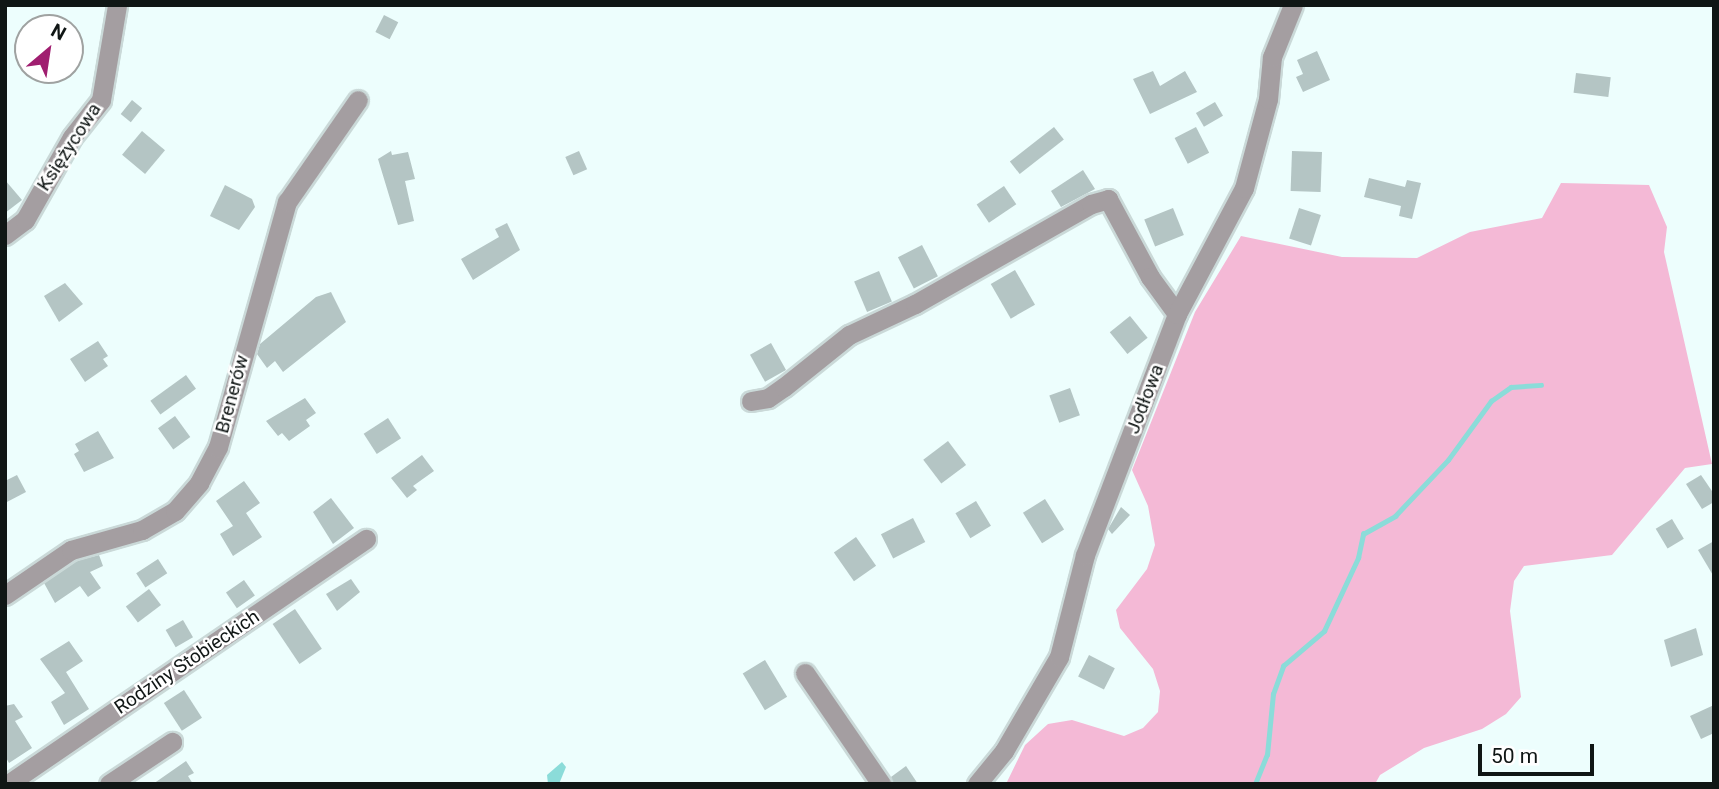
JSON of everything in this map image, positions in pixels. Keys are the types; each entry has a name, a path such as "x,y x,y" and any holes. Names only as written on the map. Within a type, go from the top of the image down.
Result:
{"street":[{"name":"Księżycowa","path":"5,235 25,219 72,137 101,100 117,5"},
{"name":"Jodłowa","path":"977,784 1004,751 1059,657 1085,555 1177,314 1244,188 1268,99 1272,57 1293,5"},
{"name":"Brenerów","path":"5,595 71,550 142,530 175,511 199,483 218,447 287,202 358,100"},
{"path":"751,401 776,393 849,334 915,304 1091,204 1108,199 1150,277 1177,314"},
{"name":"Rodziny Stobieckich","path":"8,784 366,539"},
{"path":"805,673 881,784"},
{"path":"109,784 172,742"}],"shaded area":[{"path":"1561,183 1649,185 1667,227 1664,252 1712,464 1685,468 1612,555 1524,566 1514,581 1510,611 1521,697 1506,714 1482,729 1424,748 1380,775 1375,784 1006,784 1025,745 1048,724 1072,720 1124,736 1143,728 1158,712 1160,691 1153,669 1120,628 1116,610 1147,569 1155,545 1148,506 1132,470 1195,312 1241,236 1342,257 1417,258 1470,232 1542,218"}],"water":[{"path":"562,762 566,767 559,784 548,784 547,775"}],"building":[{"path":"384,15 398,22 390,39 375,32"},
{"path":"1317,51 1330,80 1303,92 1296,77 1303,74 1297,60"},
{"path":"1153,71 1160,86 1185,71 1197,92 1150,114 1133,79"},
{"path":"1576,73 1611,77 1608,97 1574,93"},
{"path":"132,100 142,108 131,122 121,114"},
{"path":"1215,102 1223,116 1204,127 1196,113"},
{"path":"1054,127 1064,140 1020,174 1010,161"},
{"path":"1196,127 1209,153 1188,164 1175,138"},
{"path":"142,131 165,150 145,174 122,155"},
{"path":"391,151 392,155 408,152 415,179 405,181 414,221 398,225 378,159"},
{"path":"579,151 587,169 573,175 565,157"},
{"path":"1292,151 1322,152 1321,192 1291,191"},
{"path":"1083,170 1095,189 1061,207 1051,191"},
{"path":"1369,178 1405,187 1407,180 1421,183 1412,219 1399,216 1401,206 1364,197"},
{"path":"5,180 22,200 5,213"},
{"path":"225,185 252,199 255,207 239,230 210,216"},
{"path":"1004,186 1016,204 989,223 977,204"},
{"path":"1173,208 1184,235 1155,247 1144,220"},
{"path":"1299,208 1321,215 1311,246 1289,238"},
{"path":"507,223 520,250 473,280 461,259 499,237 495,229"},
{"path":"922,245 938,276 914,288 898,257"},
{"path":"1015,270 1035,305 1011,319 991,284"},
{"path":"879,271 892,301 867,312 854,282"},
{"path":"65,283 83,304 59,322 44,296"},
{"path":"331,292 346,322 283,372 275,361 267,368 257,354 260,344 316,297"},
{"path":"1130,316 1148,338 1127,354 1110,332"},
{"path":"98,341 108,356 103,359 108,366 85,382 70,359"},
{"path":"771,343 786,370 765,382 750,355"},
{"path":"186,375 196,389 160,415 150,401"},
{"path":"1070,388 1080,415 1059,423 1049,396"},
{"path":"305,398 316,413 306,420 310,426 289,441 282,433 278,436 266,421"},
{"path":"175,416 190,437 173,449 158,428"},
{"path":"388,418 401,438 377,454 364,434"},
{"path":"98,431 114,458 84,472 74,454 79,451 75,444"},
{"path":"948,441 966,465 941,484 923,460"},
{"path":"422,455 434,471 413,486 417,490 407,498 391,478"},
{"path":"17,475 26,492 5,503 5,481"},
{"path":"1701,475 1714,494 1714,502 1702,509 1686,484"},
{"path":"244,481 260,503 246,513 262,537 233,556 220,534 233,526 216,501"},
{"path":"331,498 354,528 333,544 313,512"},
{"path":"1045,499 1064,530 1042,543 1023,513"},
{"path":"976,501 991,526 970,538 955,513"},
{"path":"1121,507 1130,515 1112,534 1108,529"},
{"path":"913,518 925,542 893,558 881,534"},
{"path":"1672,519 1684,539 1668,549 1656,529"},
{"path":"856,537 876,566 854,581 834,552"},
{"path":"1714,541 1714,577 1698,550"},
{"path":"99,555 103,566 90,572 101,588 88,597 80,586 55,603 44,583 76,561"},
{"path":"158,559 167,573 145,587 136,573"},
{"path":"351,579 360,592 337,611 326,594"},
{"path":"244,580 255,596 237,608 226,593"},
{"path":"149,589 161,605 138,622 126,606"},
{"path":"295,609 322,649 299,664 273,624"},
{"path":"183,620 193,637 176,647 166,630"},
{"path":"1696,628 1703,655 1671,667 1664,640"},
{"path":"69,641 83,661 66,672 89,709 64,725 51,702 65,693 40,659"},
{"path":"1089,655 1115,668 1104,690 1078,676"},
{"path":"765,660 787,697 765,710 743,673"},
{"path":"184,690 202,718 182,731 164,703"},
{"path":"14,704 23,717 15,721 32,748 9,763 5,756 5,706"},
{"path":"1714,705 1714,733 1701,739 1690,716"},
{"path":"186,761 194,773 188,776 193,784 153,784"},
{"path":"906,766 918,784 893,784 891,777"}],"waterway":[{"path":"1255,784 1267,755 1273,694 1283,666 1324,631 1358,558 1363,534 1395,516 1448,460 1491,401 1511,387 1541,385"}]}
